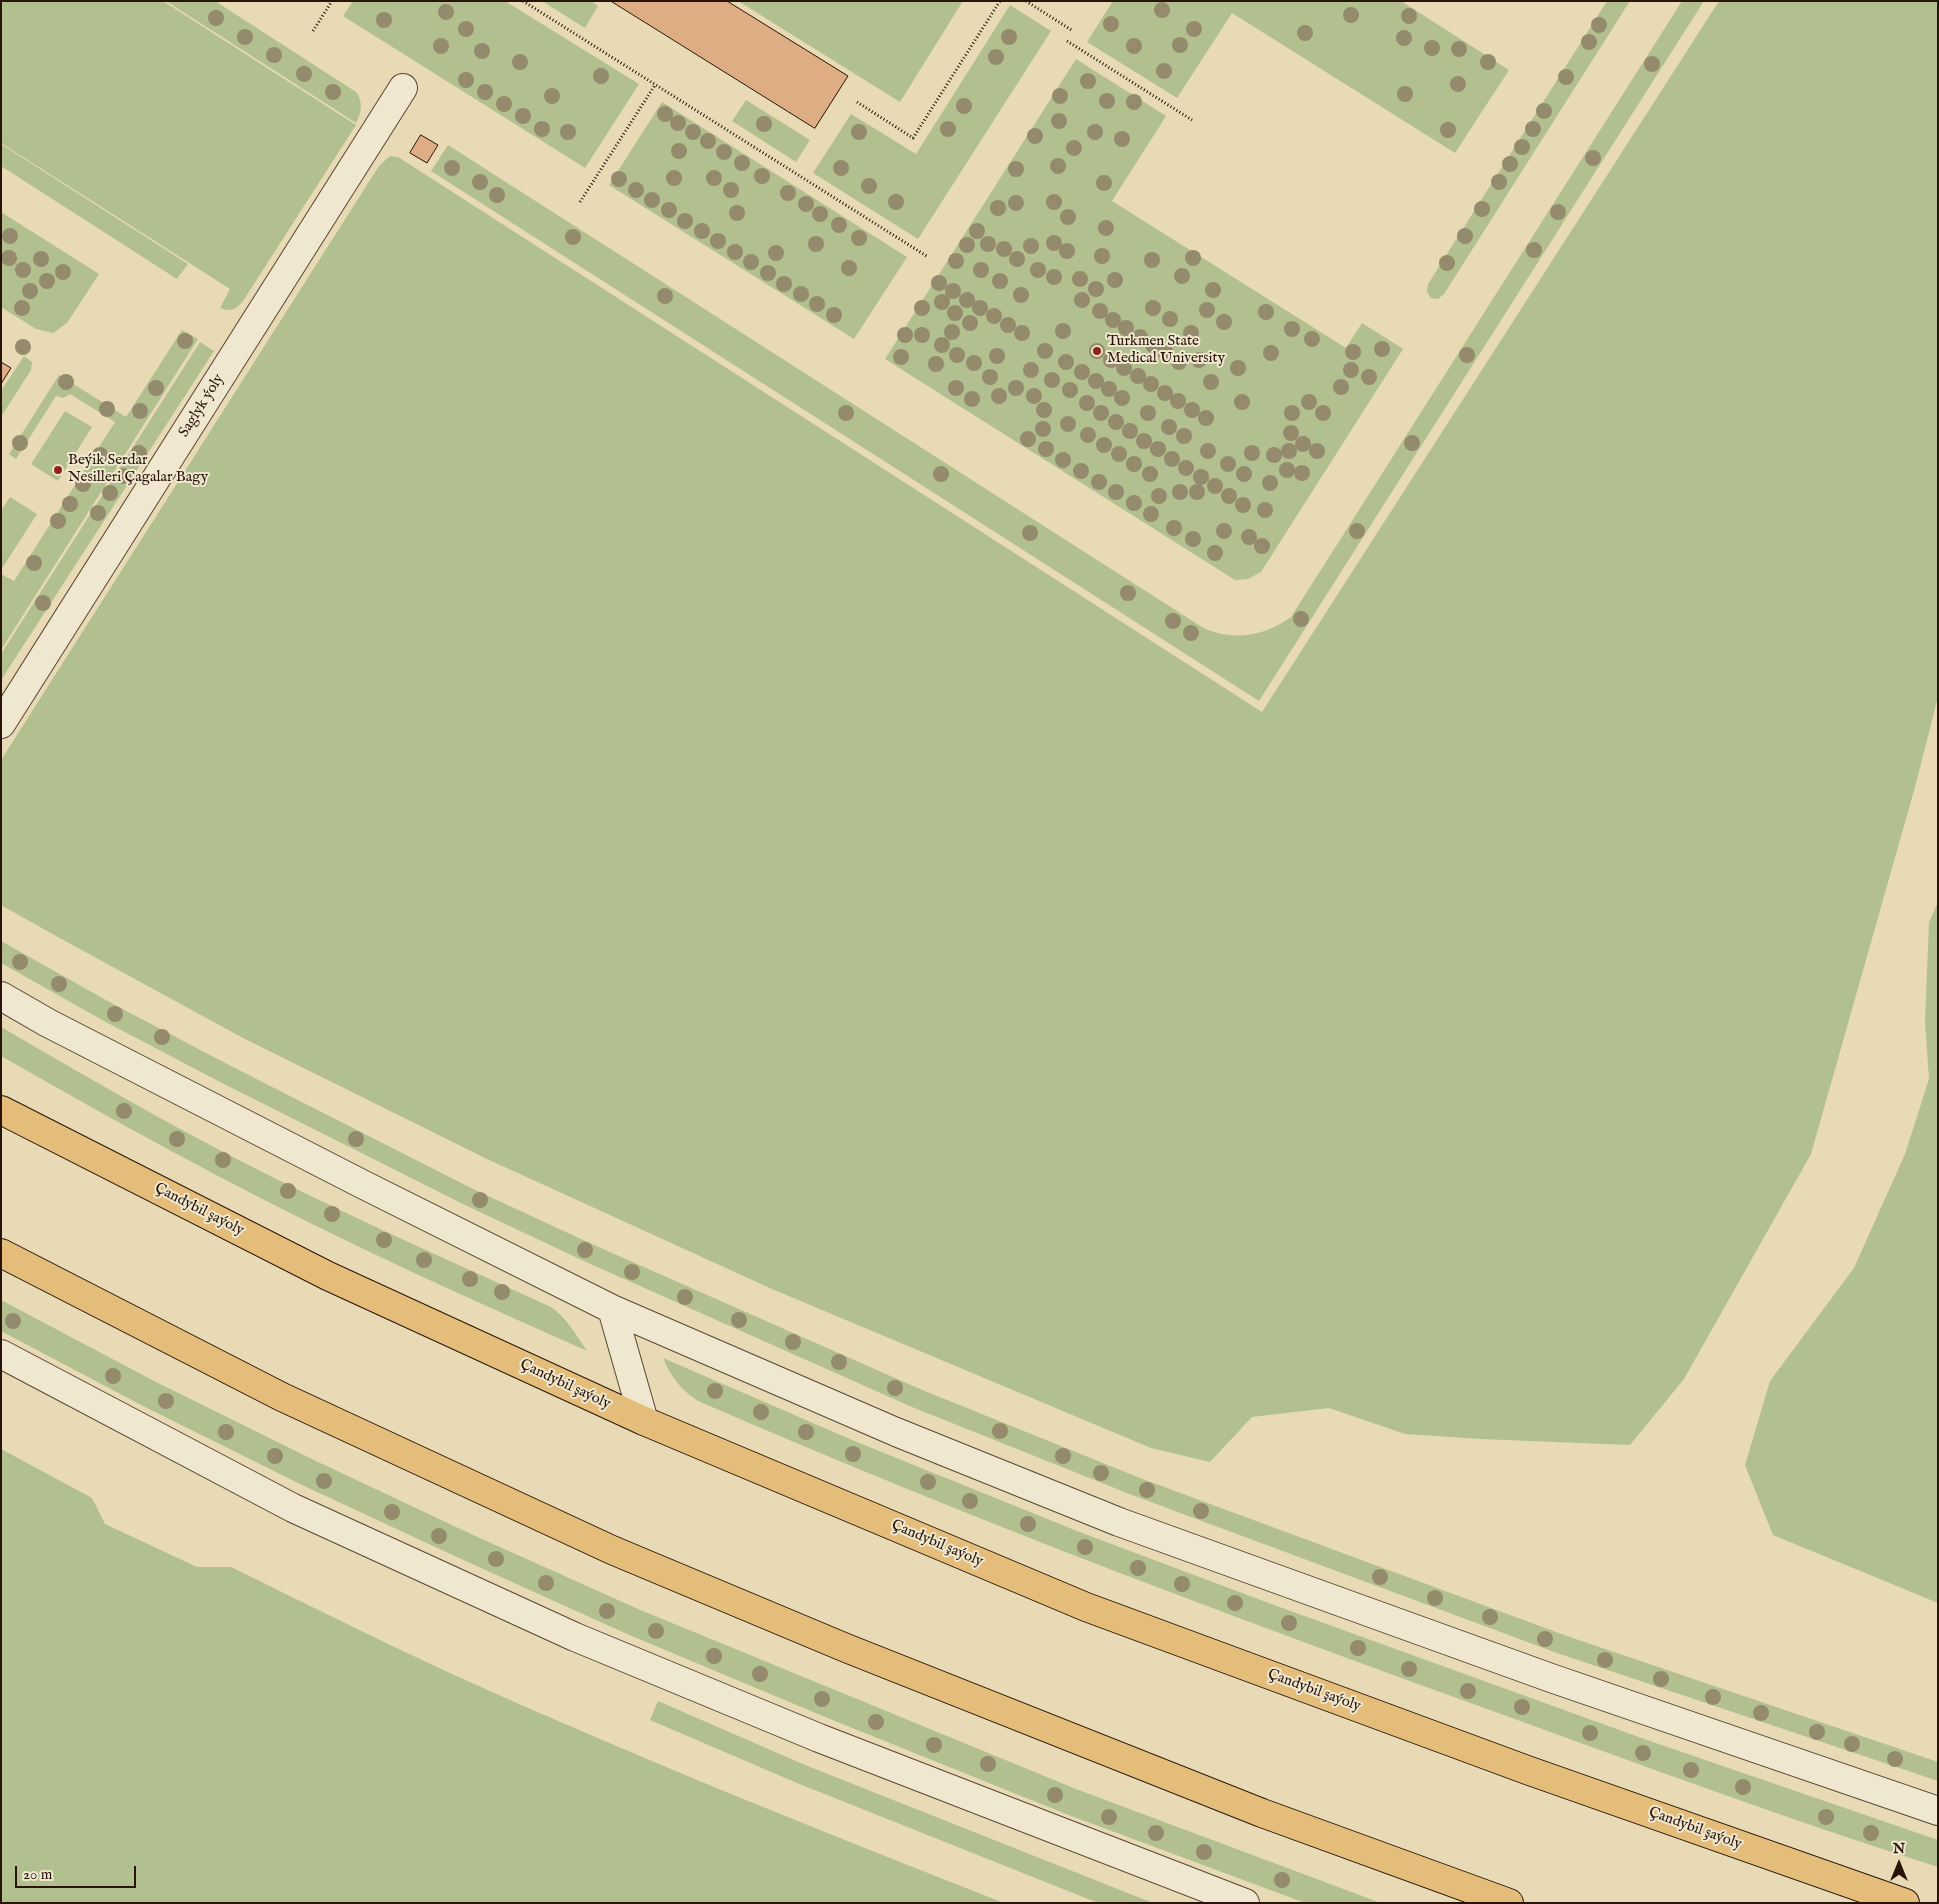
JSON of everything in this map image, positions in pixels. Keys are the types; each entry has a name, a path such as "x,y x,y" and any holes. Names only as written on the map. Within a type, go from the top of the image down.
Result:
{"main road":[{"name":"Çandybil şaýoly","path":"1,1110 328,1276 644,1422 1086,1607 1527,1770 1905,1903"},
{"path":"1,1253 282,1397 612,1550 846,1648 1262,1813 1509,1903"}],"street":[{"name":"Saglyk ýoly","path":"1,724 403,88"},
{"path":"1,996 48,1023 355,1181 612,1309 887,1428 1119,1522 1551,1678 1938,1811"},
{"path":"612,1309 644,1422"},
{"path":"1,1354 293,1508 575,1637 819,1738 1245,1903"}],"path":[{"path":"313,31 332,1"},
{"path":"523,1 928,258"},
{"path":"857,102 913,138 1000,1"},
{"path":"1026,1 1073,31"},
{"path":"1067,41 1192,120"},
{"path":"580,202 655,85"}],"green space":[{"path":"1,1 163,1 356,125 238,306 230,310 220,308 230,289 1,143"},
{"path":"166,1 215,1 356,92 360,99 361,107 356,123"},
{"path":"353,1 505,1 639,84 585,168 343,16"},
{"path":"542,1 591,1 598,6 585,28"},
{"path":"738,1 963,1 900,102"},
{"path":"1113,1 1401,1 1509,70 1455,153 1232,13 1177,98 1087,42"},
{"path":"1607,1 1630,1 1444,294 1438,299 1431,298 1427,292 1428,284"},
{"path":"1682,1 1704,1 1259,701 431,171 448,145 1205,629 1227,635 1250,635 1271,629 1291,617"},
{"path":"1719,1 1938,1 1938,697 1915,787 1811,1154 1684,1379 1630,1445 1405,1434 1329,1408 1252,1417 1210,1462 1151,1448 772,1289 487,1159 243,1038 1,905 1,760 379,166 390,156 398,157 1262,712"},
{"path":"1010,5 1051,31 918,239 813,173 851,114 916,154"},
{"path":"1076,59 1166,116 1112,201 1346,348 1362,323 1403,349 1261,572 1248,579 1235,580 885,359"},
{"path":"746,100 810,140 796,162 732,121"},
{"path":"662,102 907,257 854,339 609,185"},
{"path":"1,144 188,264 177,279 1,166"},
{"path":"1,212 99,274 67,323 53,333 36,329 1,307"},
{"path":"182,330 198,339 1,650 1,574 14,581 115,422 70,394 63,398 56,396 16,459 9,454 59,375 126,417"},
{"path":"200,342 214,351 1,680 1,654"},
{"path":"24,356 32,362 31,370 1,417 1,391"},
{"path":"65,411 92,427 58,481 31,464"},
{"path":"10,497 37,514 1,570 1,511"},
{"path":"1938,902 1938,1603 1773,1535 1745,1465 1770,1381 1854,1268 1905,1154 1929,1079 1925,1021 1929,922"},
{"path":"1,941 113,1004 229,1065 473,1189 594,1245 920,1389 1140,1478 1564,1635 1938,1762 1938,1781 1557,1653 1132,1495 912,1407 586,1262 465,1205 220,1082 104,1021 1,963"},
{"path":"1,1027 145,1110 272,1177 551,1307 567,1322 587,1351 437,1284 349,1242 260,1198 130,1128 1,1056"},
{"path":"1,1300 154,1381 314,1460 471,1534 638,1609 1076,1789 1381,1903 1305,1903 1066,1814 830,1719 627,1634 302,1485 141,1405 1,1331"},
{"path":"663,1358 852,1440 1077,1531 1274,1605 1647,1740 1938,1840 1938,1867 1765,1809 1380,1670 1086,1560 891,1483 698,1401 677,1382"},
{"path":"1,1449 92,1498 105,1524 197,1567 231,1567 452,1674 588,1734 726,1792 1004,1903 1,1903"},
{"path":"658,1701 805,1765 1153,1903 1098,1903 797,1783 650,1720"}],"building":[{"path":"611,1 727,1 848,76 815,128"},
{"path":"421,135 438,145 427,163 410,153"},
{"path":"1,362 11,368 1,384"}],"place":[{"name":"Turkmen State Medical University","path":"1097,351"},
{"name":"Beýik Serdar Nesilleri Çagalar Bagy","path":"58,470"}]}
